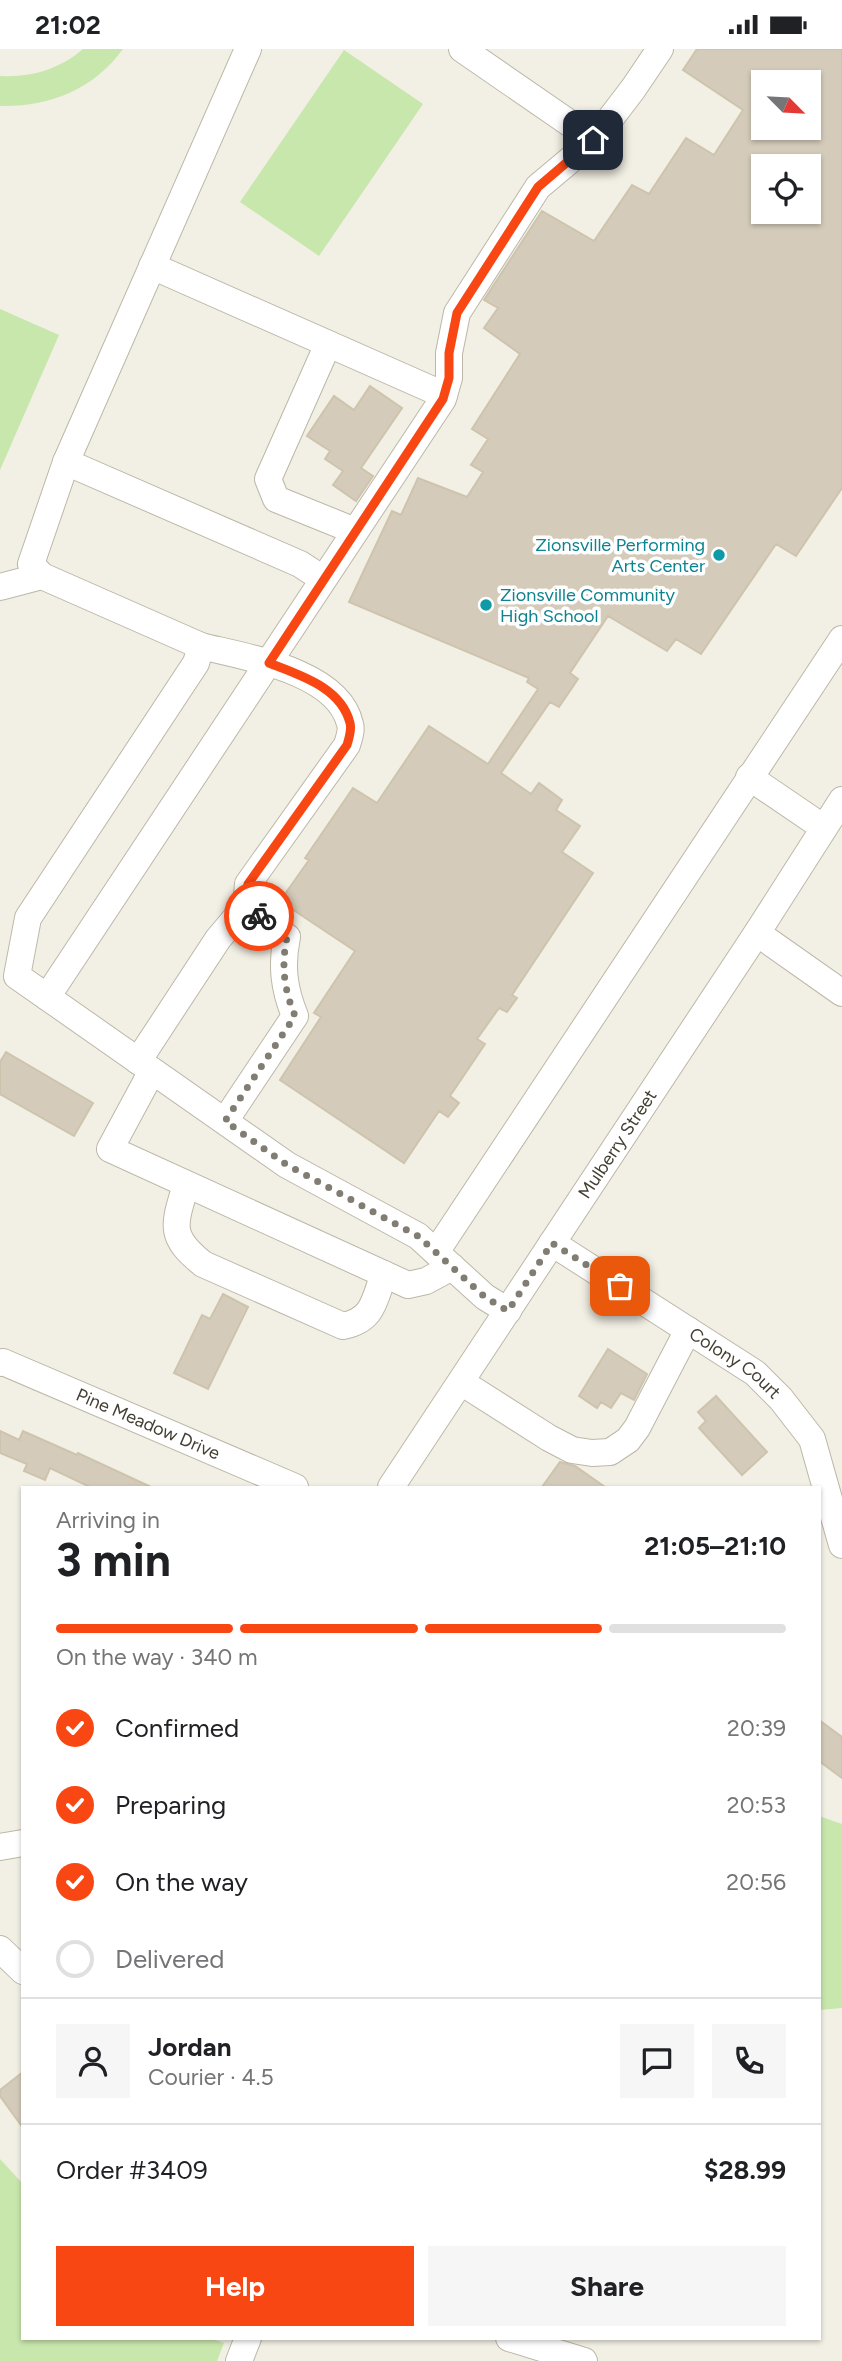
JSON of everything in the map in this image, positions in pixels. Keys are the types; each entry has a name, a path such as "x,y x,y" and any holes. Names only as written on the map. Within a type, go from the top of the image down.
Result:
{"street":[{"path":"248,49 66,462 31,564 42,576 201,646 269,663 312,681 335,697 346,712 351,726 347,745 248,884 246,906 218,939 145,1066 110,1149 408,1285 426,1281 444,1260 749,777 842,639"},
{"path":"462,49 593,140"},
{"path":"47,997 444,395 449,378 449,353 457,313 538,187 593,140 660,49"},
{"path":"152,266 444,395"},
{"path":"328,344 268,479 276,499 355,531"},
{"path":"66,462 300,564 323,579"},
{"path":"0,587 42,576"},
{"path":"201,646 196,663 28,918 18,977 287,1165 418,1236 485,1297 508,1311"},
{"path":"749,777 824,828"},
{"name":"Mulberry Street","path":"392,1486 842,800"},
{"path":"225,1121 295,1016 285,990 284,949 287,937 246,906"},
{"path":"757,933 842,993"},
{"path":"186,1185 178,1212 176,1234 185,1250 203,1264 228,1276 343,1326 358,1323 368,1315 384,1274"},
{"name":"Colony Court","path":"552,1243 755,1373 781,1399 811,1439 842,1545"},
{"path":"461,1382 572,1450 610,1452 628,1440 638,1427 688,1330"},
{"name":"Pine Meadow Drive","path":"0,1363 293,1486"},
{"path":"0,1847 21,1843"},
{"path":"0,1949 21,1969"},
{"path":"239,2361 247,2340"},
{"path":"516,2340 584,2361"}],"green space":[{"path":"83,49 123,49 98,75 69,93 36,103 0,106 0,76 44,71 65,62"},
{"path":"344,50 423,104 319,256 240,202"},
{"path":"0,309 59,335 0,470"},
{"path":"821,1817 842,1824 842,2008 821,2010"},
{"path":"0,2159 21,2182 21,2340 216,2340 224,2343 217,2361 0,2361"}],"building":[{"name":"Zionsville Community High School","path":"697,49 842,49 842,488 796,556 776,544 701,654 676,639 667,651 608,616 570,673 578,679 559,707 550,702 501,773 531,794 539,783 562,800 556,810 580,826 562,852 593,873 512,995 517,998 507,1012 499,1008 477,1039 485,1044 450,1096 459,1103 448,1117 439,1111 404,1163 280,1080 321,1017 314,1013 355,951 280,901 309,860 305,858 353,788 377,803 429,726 488,764 538,689 527,682 529,678 349,602 392,511 401,515 418,478 467,497 483,472 471,465 488,439 472,429 520,354 484,328 498,308 484,300 542,211 594,241 632,185 649,194 686,138 714,155 743,110 683,70"},
{"path":"370,386 402,408 361,468 373,476 356,501 333,485 343,471 325,459 330,451 307,436 334,396 354,410"},
{"path":"6,1052 93,1103 74,1136 0,1094 0,1062"},
{"path":"223,1294 248,1307 208,1389 174,1373 202,1315 210,1319"},
{"path":"608,1349 647,1374 634,1400 621,1393 611,1408 601,1402 597,1408 579,1396"},
{"path":"716,1396 767,1452 742,1475 699,1428 706,1421 698,1412"},
{"path":"0,1431 19,1440 23,1431 149,1486 88,1486 50,1468 45,1480 24,1471 27,1464 0,1453"},
{"path":"560,1462 575,1466 604,1486 543,1486"},
{"path":"821,1721 842,1737 842,1778 821,1762"},
{"path":"21,2074 21,2125 0,2096 0,2090"}],"way so far":[{"path":"259,916 287,937 284,949 285,990 295,1016 225,1121 287,1165 418,1236 485,1297 508,1311 552,1243 620,1286"}],"place":[{"name":"Zionsville Performing Arts Center","path":"719,555"},
{"name":"Zionsville Community High School","path":"486,605"}],"route":[{"path":"259,916 246,906 248,884 347,745 351,726 346,712 335,697 319,684 269,663 443,399 449,378 449,353 457,313 538,187 593,140"}]}
